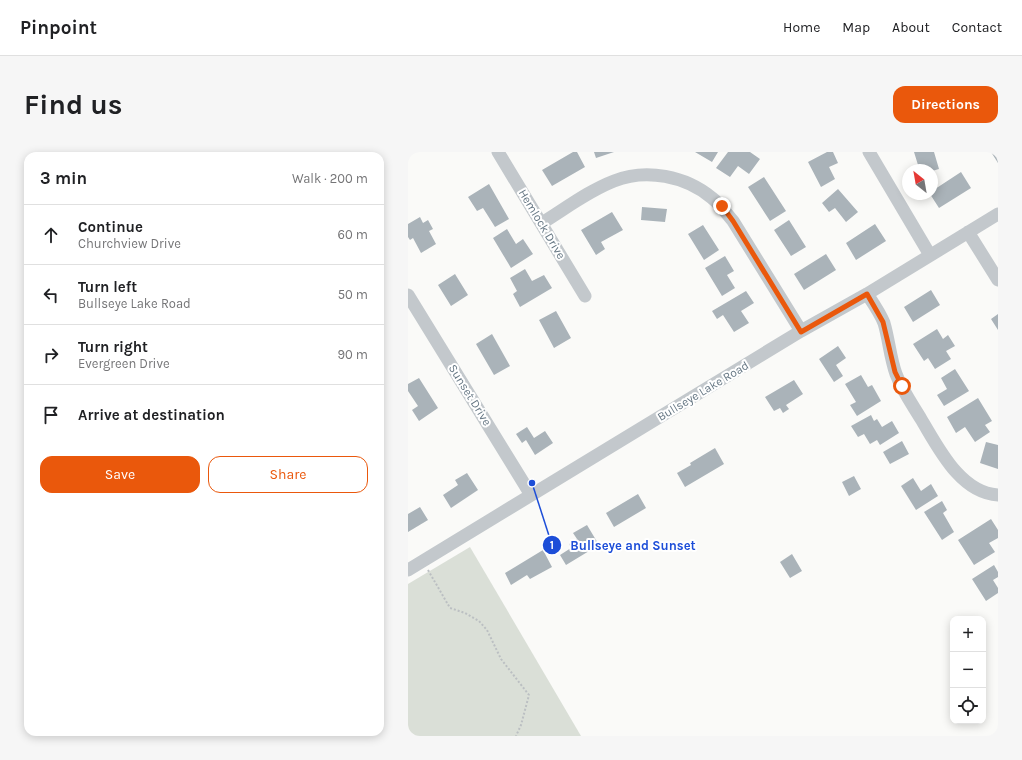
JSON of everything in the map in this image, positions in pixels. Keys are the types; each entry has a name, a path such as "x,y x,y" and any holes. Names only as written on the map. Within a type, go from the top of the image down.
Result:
{"street":[{"name":"Hemlock Drive","path":"498,152 585,296"},
{"path":"869,152 930,255"},
{"path":"542,223 600,187 615,181 633,176 648,175 665,176 681,180 712,197 722,206 733,221 801,332"},
{"name":"Bullseye Lake Road","path":"408,570 998,214"},
{"path":"968,232 998,280"},
{"name":"Sunset Drive","path":"408,294 531,495"},
{"path":"867,294 883,322 895,372 941,453 952,468 969,484 992,495 998,495"}],"path":[{"path":"422,561 450,608 479,621 488,630 501,660 529,695 521,725 516,736"}],"shaded area":[{"path":"470,547 581,736 408,736 408,584"}],"building":[{"path":"573,152 577,152 585,167 552,186 542,170"},
{"path":"594,152 614,152 596,158"},
{"path":"695,152 718,152 712,162"},
{"path":"728,152 750,152 760,159 749,174 738,166 730,177 716,168"},
{"path":"827,152 833,152 838,163 829,167 835,179 821,187 808,162"},
{"path":"914,152 934,152 938,164 918,164"},
{"path":"991,152 998,152 998,163"},
{"path":"961,172 971,188 939,208 934,200 938,200 938,187"},
{"path":"764,177 786,211 770,221 748,187"},
{"path":"489,184 509,219 495,227 483,208 477,211 468,197"},
{"path":"838,189 858,212 846,222 835,208 829,212 822,203"},
{"path":"642,207 667,209 665,222 641,220"},
{"path":"612,212 623,230 601,242 605,249 596,255 581,230"},
{"path":"420,217 423,223 428,220 433,229 429,231 436,244 421,253 413,238 410,240 408,237 408,224"},
{"path":"789,220 806,247 791,256 774,230"},
{"path":"875,224 886,241 856,260 846,243"},
{"path":"703,225 719,250 704,260 688,234"},
{"path":"507,229 516,244 523,239 533,254 511,268 493,238"},
{"path":"826,254 836,270 804,290 794,274"},
{"path":"725,256 734,271 727,275 735,288 722,296 705,268"},
{"path":"525,269 532,281 544,275 552,288 520,307 513,294 517,291 510,278"},
{"path":"455,274 468,295 451,306 438,285"},
{"path":"931,290 940,305 913,322 904,307"},
{"path":"746,291 754,303 741,311 749,323 734,332 723,315 717,319 712,311"},
{"path":"556,311 571,338 554,348 539,320"},
{"path":"998,314 998,330 991,319"},
{"path":"937,329 943,339 948,335 955,346 946,351 951,359 935,369 928,358 924,361 913,344"},
{"path":"492,334 510,366 494,375 476,344"},
{"path":"838,346 846,358 836,365 843,376 834,382 819,359"},
{"path":"955,369 969,391 944,406 937,395 947,389 941,378"},
{"path":"861,375 868,387 872,385 881,401 857,416 850,405 856,402 845,384"},
{"path":"419,378 438,408 419,421 412,410 418,406 408,391 408,384"},
{"path":"794,380 803,394 786,405 789,409 783,413 780,408 774,411 765,397"},
{"path":"978,398 992,421 985,425 990,432 975,442 965,427 956,433 947,417"},
{"path":"871,415 874,421 877,419 882,427 892,421 899,433 880,445 877,440 870,444 864,434 858,437 851,426"},
{"path":"527,427 534,438 545,431 553,443 535,455 526,440 522,443 516,434"},
{"path":"902,441 909,454 890,464 883,452"},
{"path":"986,442 998,445 998,469 980,463"},
{"path":"715,448 724,464 685,487 677,473 691,465 690,463"},
{"path":"467,473 478,490 451,508 443,495 458,485 455,480"},
{"path":"854,476 861,489 849,496 842,482"},
{"path":"913,478 921,491 931,484 938,496 916,510 901,486"},
{"path":"638,494 646,508 614,527 606,513"},
{"path":"942,501 947,510 943,513 954,532 942,540 924,512"},
{"path":"420,507 428,520 408,532 408,514"},
{"path":"991,519 998,530 998,538 989,543 995,552 974,565 958,540"},
{"path":"587,525 599,545 566,565 560,555 571,548 569,544 577,539 573,533"},
{"path":"543,550 552,567 530,579 527,575 511,585 505,573"},
{"path":"792,554 802,571 790,578 780,562"},
{"path":"994,565 998,572 998,577 993,580 998,588 998,593 986,601 972,579"}],"place":[{"name":"Bullseye and Sunset","path":"532,483"}],"route":[{"path":"722,206 733,221 801,332 867,294 883,322 895,372 902,386"}]}
